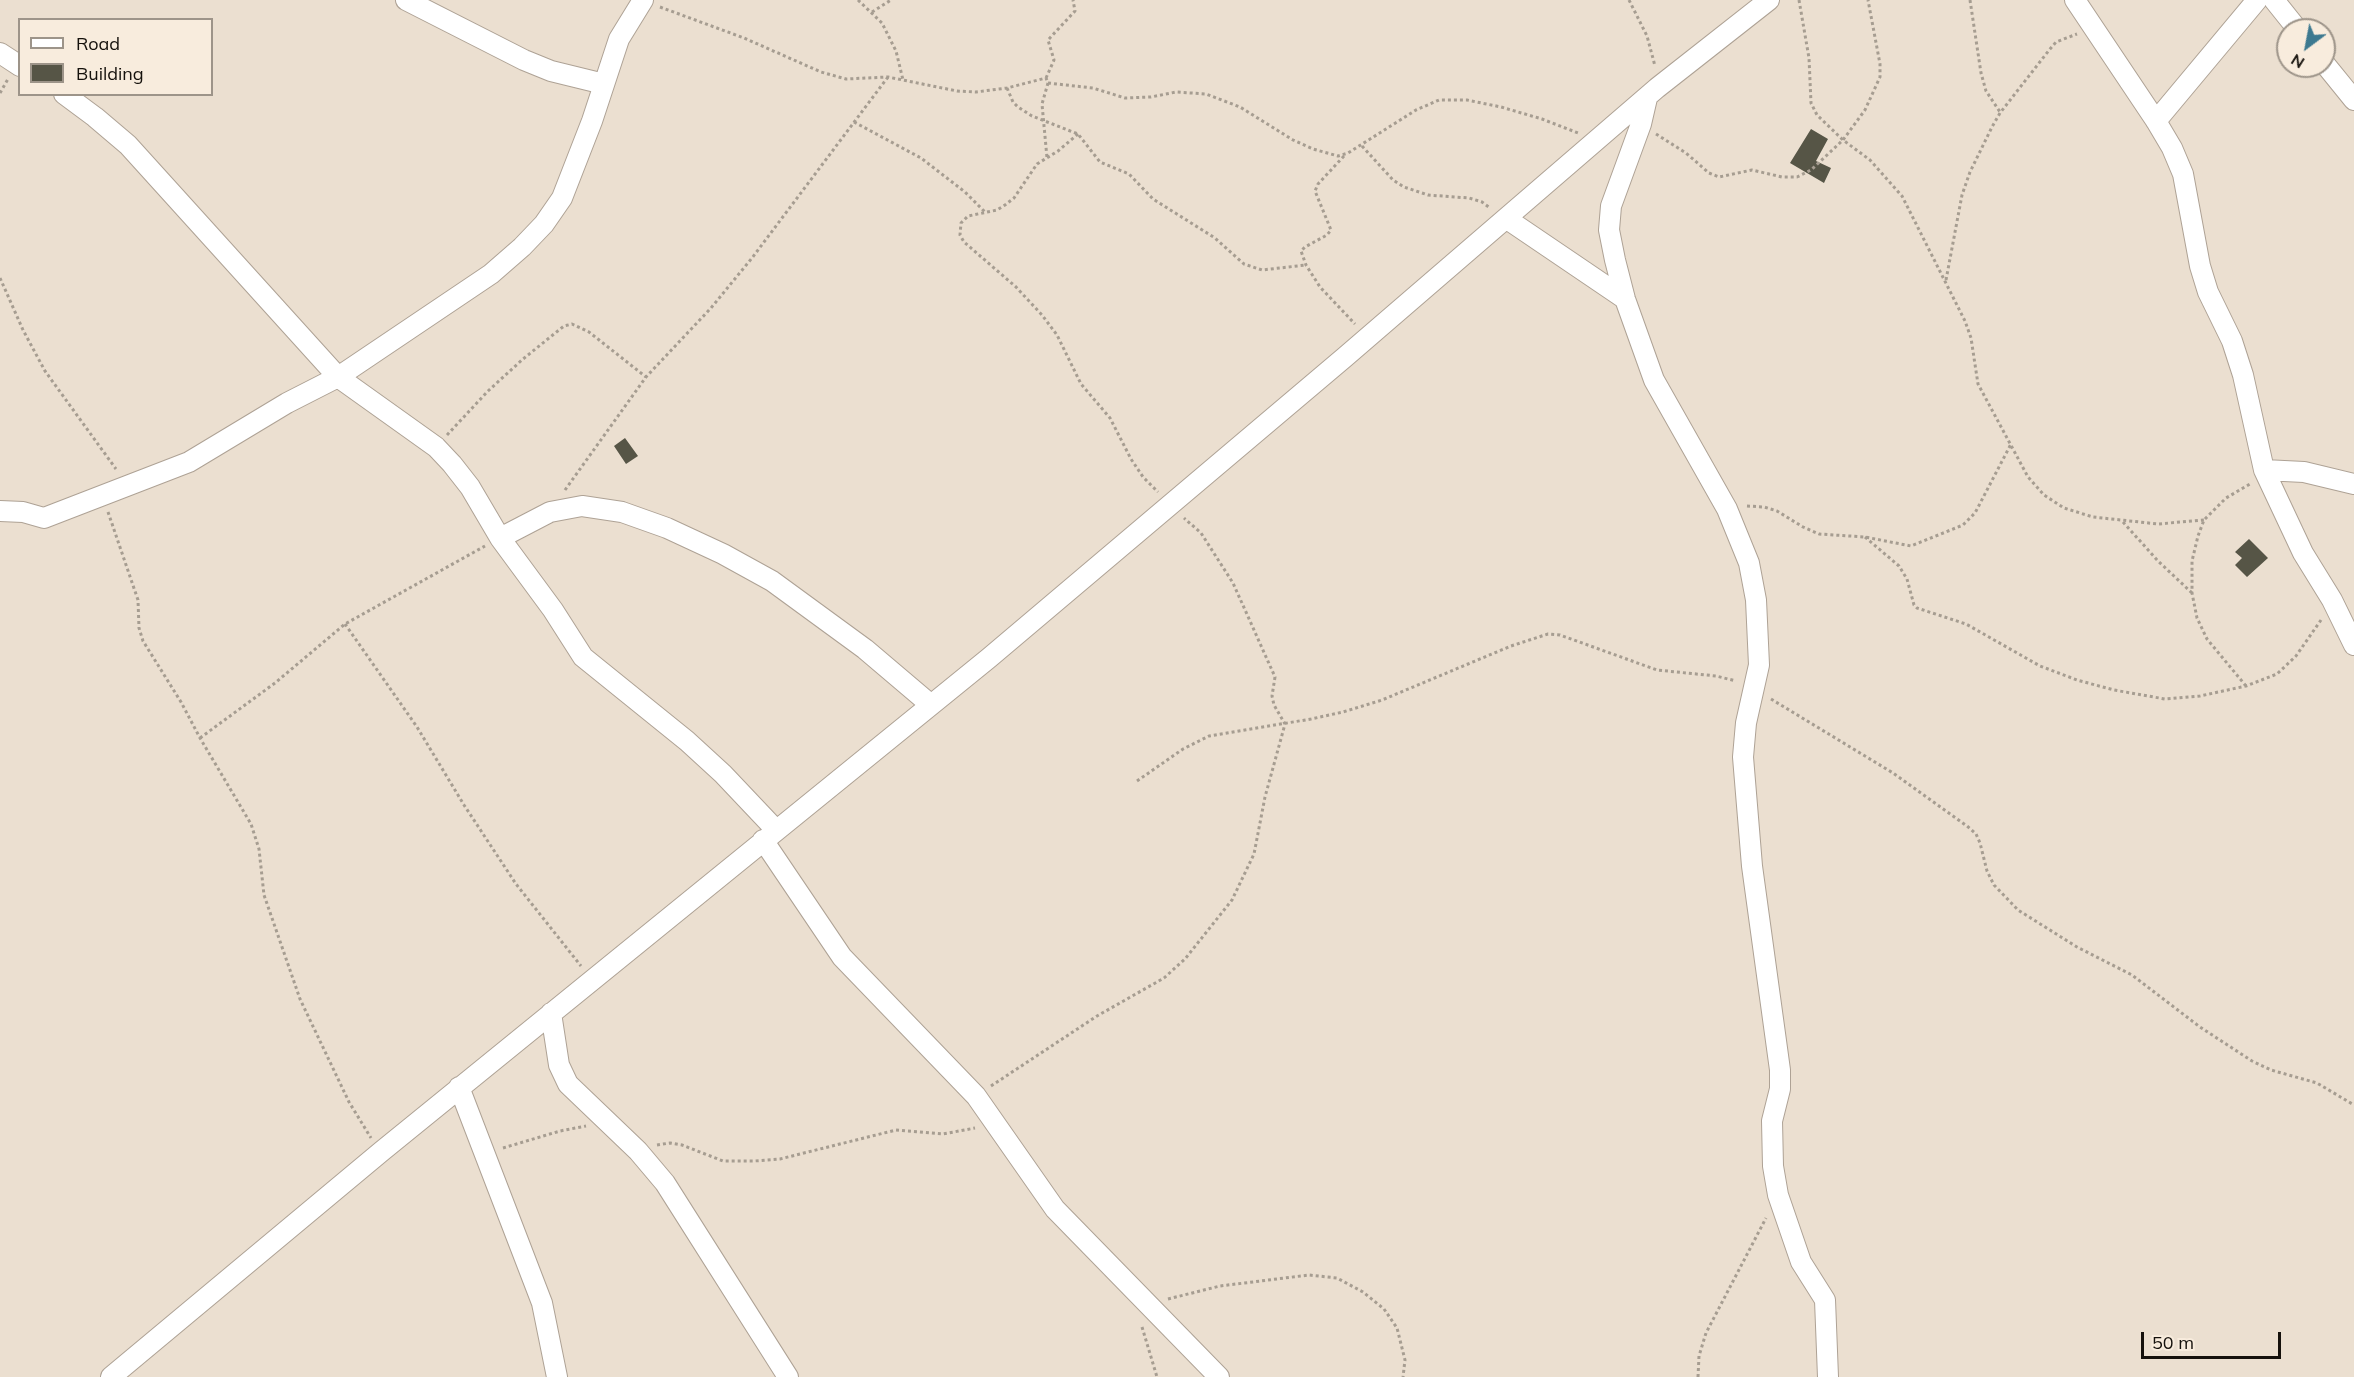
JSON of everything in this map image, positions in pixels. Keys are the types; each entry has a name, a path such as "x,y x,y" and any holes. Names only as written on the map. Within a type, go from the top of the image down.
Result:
{"street":[{"path":"406,0 525,60 551,71 604,84"},
{"path":"0,511 23,512 44,518 189,462 287,403 338,376 491,274 544,224 562,198 619,39 643,0"},
{"path":"111,1377 382,1151 931,705 1369,337 1596,140 1769,0"},
{"path":"2075,0 2156,121 2183,174 2200,266 2208,292 2232,341 2243,375 2266,473 2303,553 2332,600 2354,645"},
{"path":"2156,121 2257,0"},
{"path":"2274,0 2288,18"},
{"path":"0,53 18,65"},
{"path":"2336,78 2354,100"},
{"path":"1652,93 1611,206 1609,230 1614,260 1625,299 1654,380 1727,509 1749,563 1758,620 1759,665 1746,723 1743,757 1752,866 1780,1070 1780,1089 1772,1121 1773,1166 1778,1195 1801,1262 1825,1300 1828,1377"},
{"path":"67,96 128,145 338,376 436,447 470,487 500,538 553,610 570,640 583,657 687,741 723,774 770,835 842,957 976,1096 1055,1209 1219,1377"},
{"path":"1505,221 1625,299"},
{"path":"2266,473 2304,472 2354,484"},
{"path":"500,538 550,512 582,506 622,512 667,528 723,554 772,581 865,649 931,705"},
{"path":"551,1013 559,1065 568,1084 638,1150 665,1183 788,1377"},
{"path":"459,1088 542,1303 557,1377"}],"path":[{"path":"643,0 744,38 821,72 846,79 888,77 957,91 976,92 1007,88 1046,78"},
{"path":"858,0 882,23 890,38 903,80"},
{"path":"872,12 891,0"},
{"path":"1047,158 1042,120 1043,97 1048,84 1046,78 1054,60 1048,40 1075,11 1073,0"},
{"path":"1629,0 1650,45 1652,93"},
{"path":"1799,0 1809,58 1811,103 1817,115 1886,176 1902,196 1971,338 1978,384 2028,477 2044,495 2064,508 2093,517 2158,524 2204,520"},
{"path":"1641,124 1686,153 1709,173 1719,177 1752,170 1782,177 1797,177 1811,170 1843,140 1865,110 1880,77 1880,64 1868,0"},
{"path":"1970,0 1983,82 1991,101 2000,113"},
{"path":"1945,282 1962,195 1970,172 2000,113 2056,42 2073,37 2089,18"},
{"path":"550,512 646,377 684,339 725,291 888,77"},
{"path":"1048,84 1093,88 1125,98 1151,97 1176,92 1206,94 1240,107 1312,149 1344,156"},
{"path":"1007,88 1013,102 1018,107 1042,120 1078,134 1100,162 1129,174 1153,199 1215,238 1244,264 1262,270 1306,265"},
{"path":"1369,337 1320,287 1306,265 1301,251 1327,235 1331,230 1315,191 1316,186 1344,156 1416,110 1438,100 1467,100 1501,107 1542,119 1596,140"},
{"path":"854,122 921,158 949,178 985,212"},
{"path":"976,1096 1097,1016 1164,978 1185,959 1226,908 1245,877 1254,854 1265,798 1285,724 1274,705 1272,696 1275,677 1233,583 1219,558 1202,533 1143,477 1110,418 1081,384 1057,335 1042,315 1016,287 964,242 960,235 961,223 968,216 997,210 1005,205 1014,198 1031,170 1078,134"},
{"path":"1362,146 1393,180 1404,187 1428,195 1469,198 1482,202 1505,221"},
{"path":"0,278 45,372 127,486"},
{"path":"436,447 488,391 523,358 564,326 572,324 589,332 646,377"},
{"path":"1727,509 1747,506 1764,507 1777,511 1811,531 1865,537 1911,546 1963,525 1975,513 2011,444"},
{"path":"2246,686 2207,639 2197,618 2192,593 2192,561 2204,520 2213,509 2266,473"},
{"path":"102,495 134,586 142,641 181,702 251,824 259,849 264,895 300,999 315,1034 362,1125 382,1151"},
{"path":"2123,522 2158,561 2192,593"},
{"path":"1865,537 1899,566 1907,579 1917,609 1966,624 2007,649 2059,673 2114,690 2165,699 2200,696 2246,686 2277,674 2296,656 2312,635 2332,600"},
{"path":"200,738 275,683 345,624 500,538"},
{"path":"345,624 417,727 464,805 516,884 591,980"},
{"path":"486,1153 560,1131 606,1122"},
{"path":"638,1150 670,1143 682,1145 723,1161 754,1161 780,1159 896,1130 943,1134 995,1124"},
{"path":"1698,1377 1699,1356 1706,1333 1778,1195"},
{"path":"1147,1305 1220,1286 1309,1275 1337,1278 1363,1292 1377,1303 1397,1328 1405,1360 1404,1377"}],"building":[{"path":"1811,129 1828,139 1816,161 1831,168 1824,183 1790,163"},
{"path":"625,438 638,456 626,464 614,446"},
{"path":"2249,539 2268,558 2247,577 2235,565 2242,558 2235,552"}]}
